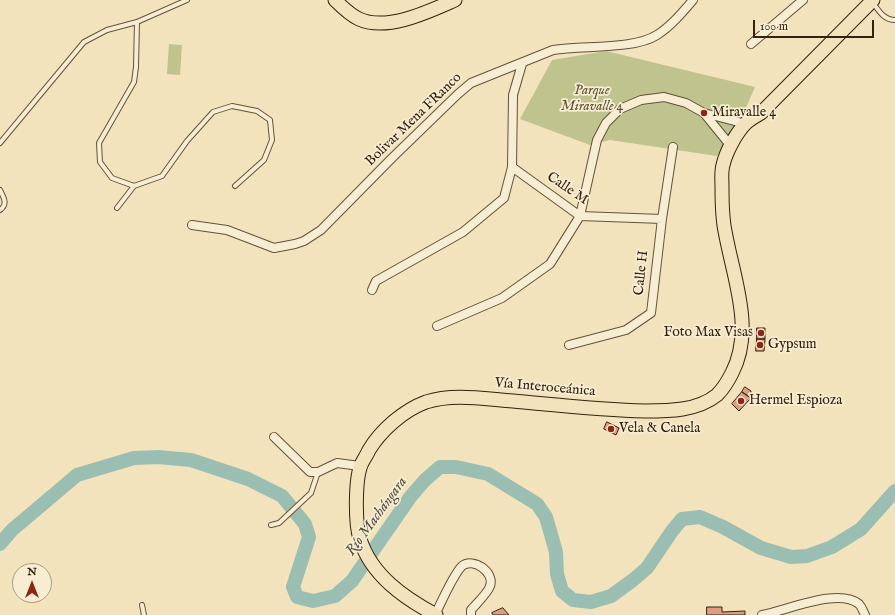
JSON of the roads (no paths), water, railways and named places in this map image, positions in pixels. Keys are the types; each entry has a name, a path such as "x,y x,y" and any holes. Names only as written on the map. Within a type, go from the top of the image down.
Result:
{"main road":[{"path":"335,0 360,20 382,24 418,16 455,0"},
{"name":"Vía Interoceánica","path":"432,613 403,595 386,582 373,566 364,551 359,537 356,508 357,484 360,466 373,443 386,428 406,412 426,402 450,398 477,398 626,411 664,411 688,408 717,395 728,382 735,369 740,354 742,335 741,305 721,206 722,167 730,146 746,124 760,113 872,1"},
{"name":"Vía Interoceánica","path":"722,183 740,147 760,113"}],"street":[{"name":"Bolivar Mena FRanco","path":"192,225 227,230 274,248 300,242 320,230 471,82 522,64 553,50 637,44 656,36 673,23 692,0"},
{"path":"751,44 803,0"},
{"path":"372,290 376,281 463,232 504,198 512,167 513,95 522,64"},
{"path":"437,326 502,298 550,264 580,216 597,140 606,123 620,109 641,100 664,97 686,103 704,112 746,124"},
{"path":"704,112 730,146"},
{"name":"Calle H","path":"569,345 626,330 651,313 662,219 673,148"},
{"name":"Calle M","path":"512,167 580,216 662,219"},
{"path":"274,437 310,472 318,472 337,463 360,466"},
{"path":"432,613 463,566 469,564 482,567 488,572 491,580 490,587 471,610 471,615"},
{"path":"762,615 808,602 840,598 852,600 860,605 865,615"}],"lane":[{"path":"0,143 84,42 107,30 137,22 187,0"},
{"path":"872,1 884,17 890,20 895,20"},
{"path":"134,186 112,178 100,162 99,143 134,82 136,67 137,22"},
{"path":"117,208 134,186 162,176 187,141 214,112 232,106 257,111 270,120 272,140 264,160 235,186"},
{"path":"0,190 5,204 0,210"},
{"path":"271,525 279,523 311,493 318,472"},
{"path":"142,605 144,615"}],"waterway":[{"name":"Río Machángara","path":"0,544 12,530 77,475 134,458 158,457 191,460 248,479 282,496 305,524 309,537 293,587 297,597 313,601 335,596 352,581 411,496 425,480 440,467 456,467 488,474 537,504 546,517 556,552 557,574 562,591 573,600 591,602 611,596 647,568 682,519 700,517 723,527 761,548 791,557 807,556 832,547 861,529 895,491"}],"place":[{"name":"Miravalle 4","path":"704,113"},
{"name":"Foto Max Visas","path":"761,333"},
{"name":"Gypsum","path":"760,345"},
{"name":"Hermel Espioza","path":"741,401"},
{"name":"Vela & Canela","path":"611,429"}],"park label":[{"name":"Parque Miravalle 4","path":"592,100"}]}
